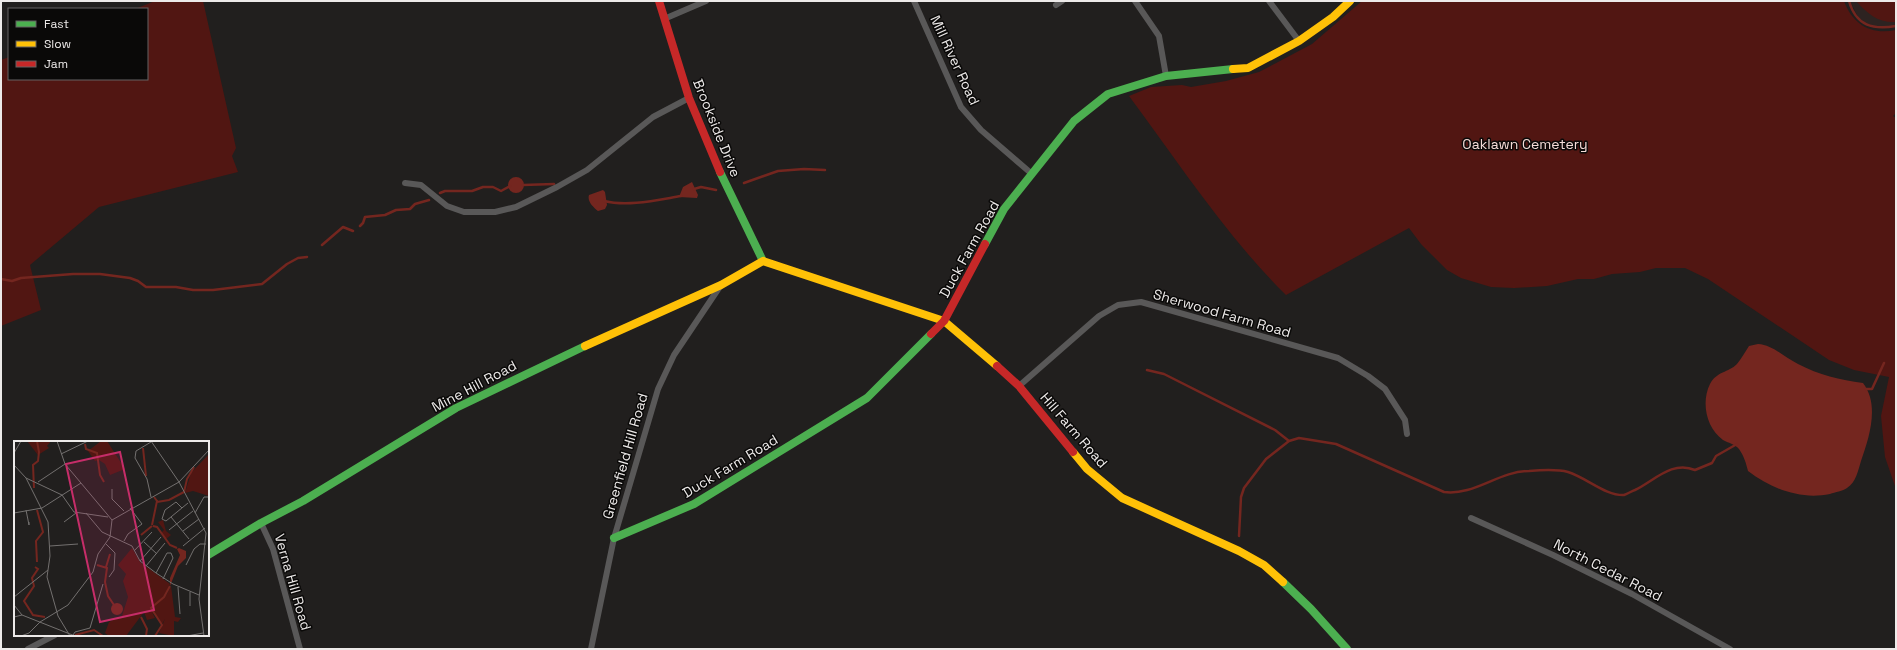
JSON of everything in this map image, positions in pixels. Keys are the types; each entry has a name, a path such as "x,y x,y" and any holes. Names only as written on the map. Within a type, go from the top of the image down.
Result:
{"street":[{"name":"Brookside Drive","path":"659,1 689,98 725,182 763,261"},
{"path":"664,19 706,1"},
{"name":"Mill River Road","path":"914,1 961,107 981,130 1032,174"},
{"path":"1056,5 1062,1"},
{"path":"1135,1 1159,36 1166,76"},
{"path":"1269,1 1300,41"},
{"name":"Duck Farm Road","path":"614,538 694,504 867,398 944,321 1004,209 1074,121 1108,94 1166,76 1248,68 1300,41 1333,17 1350,1"},
{"path":"405,183 421,185 447,206 464,212 495,212 516,207 557,187 587,170 653,117 689,98"},
{"name":"Mine Hill Road","path":"209,554 261,523 303,501 456,408 557,358 721,285 763,261"},
{"name":"Hill Farm Road","path":"763,261 944,321 1019,386 1087,469 1122,498 1239,551 1264,565 1311,609 1347,649"},
{"name":"Greenfield Hill Road","path":"591,649 614,538 658,389 674,354 721,285"},
{"name":"Sherwood Farm Road","path":"1019,386 1099,316 1118,305 1141,302 1338,358 1368,376 1385,389 1405,420 1407,434"},
{"name":"North Cedar Road","path":"1471,518 1553,555 1624,590 1730,649"},
{"name":"Verna Hill Road","path":"261,523 273,549 300,649"},
{"path":"28,649 53,636"}],"shaded area":[{"path":"1850,1 1896,1 1896,26 1885,27 1867,25 1859,19"},
{"path":"513,177 519,177 524,182 522,191 519,193 513,193 508,188 508,182"},
{"path":"692,182 698,195 697,198 679,197 683,187"},
{"path":"603,190 605,192 607,205 605,209 598,211 592,206 589,195"},
{"path":"1758,344 1774,349 1806,368 1822,374 1838,379 1863,383 1871,401 1872,411 1870,432 1856,476 1850,486 1830,494 1819,495 1797,494 1777,488 1748,471 1745,460 1739,449 1723,440 1713,429 1709,422 1706,406 1707,391 1710,384 1719,374 1734,367 1749,346"}],"green space":[{"path":"155,1 203,1 236,148 232,156 238,172 99,207 30,265 41,310 1,326 1,60 8,57 8,80 148,80 148,8 138,8"},
{"name":"Oaklawn Cemetery","path":"1362,1 1844,1 1852,16 1864,26 1879,31 1896,30 1896,113 1893,116 1896,118 1896,489 1885,457 1881,416 1889,377 1854,370 1829,360 1708,279 1685,268 1656,268 1640,272 1612,274 1594,279 1578,279 1547,286 1514,288 1491,287 1461,278 1447,270 1421,244 1409,228 1286,295 1223,224 1129,96 1151,87 1182,85 1191,87 1226,81 1259,72 1312,44"},
{"path":"1856,1 1896,1 1896,22 1884,21 1874,17"}],"waterway":[{"path":"1849,1 1856,16 1866,24 1880,27 1896,26"},
{"path":"744,183 778,171 804,169 825,170"},
{"path":"523,185 554,184"},
{"path":"440,193 445,191 472,191 483,187 493,187 501,191 510,186"},
{"path":"694,189 701,187 716,190"},
{"path":"604,201 613,203 633,203 681,196"},
{"path":"360,226 365,217 385,215 396,210 410,209 415,204 429,200"},
{"path":"322,245 343,227 353,231"},
{"path":"1,279 12,281 21,278 73,274 100,274 130,278 138,281 146,287 176,287 193,290 213,290 262,284 287,264 298,258 307,257"},
{"path":"1866,389 1872,389 1884,363"},
{"path":"1147,370 1164,374 1275,430 1289,441"},
{"path":"1239,536 1241,497 1244,488 1266,459 1289,441 1299,438 1336,444 1444,492 1466,490 1518,472 1559,470 1575,475 1603,490 1617,495 1624,495 1635,490 1671,470 1679,468 1695,470 1712,463 1716,456 1737,444"}],"traffic: fast":[{"path":"985,244 1004,209 1074,121 1108,94 1166,76 1233,69"},
{"path":"720,172 763,261"},
{"path":"614,538 694,504 867,398 931,334"},
{"path":"209,554 261,523 303,501 456,408 585,346"},
{"path":"1283,582 1311,609 1347,649"}],"traffic: slow":[{"path":"1233,69 1248,68 1299,41 1333,17 1350,1"},
{"path":"763,261 944,321 997,366"},
{"path":"585,346 721,285 763,261"},
{"path":"1073,452 1087,469 1122,498 1239,551 1264,565 1283,582"}],"traffic: jam":[{"path":"659,1 689,98 720,172"},
{"path":"931,334 944,321 985,244"},
{"path":"997,366 1019,386 1073,452"}]}
